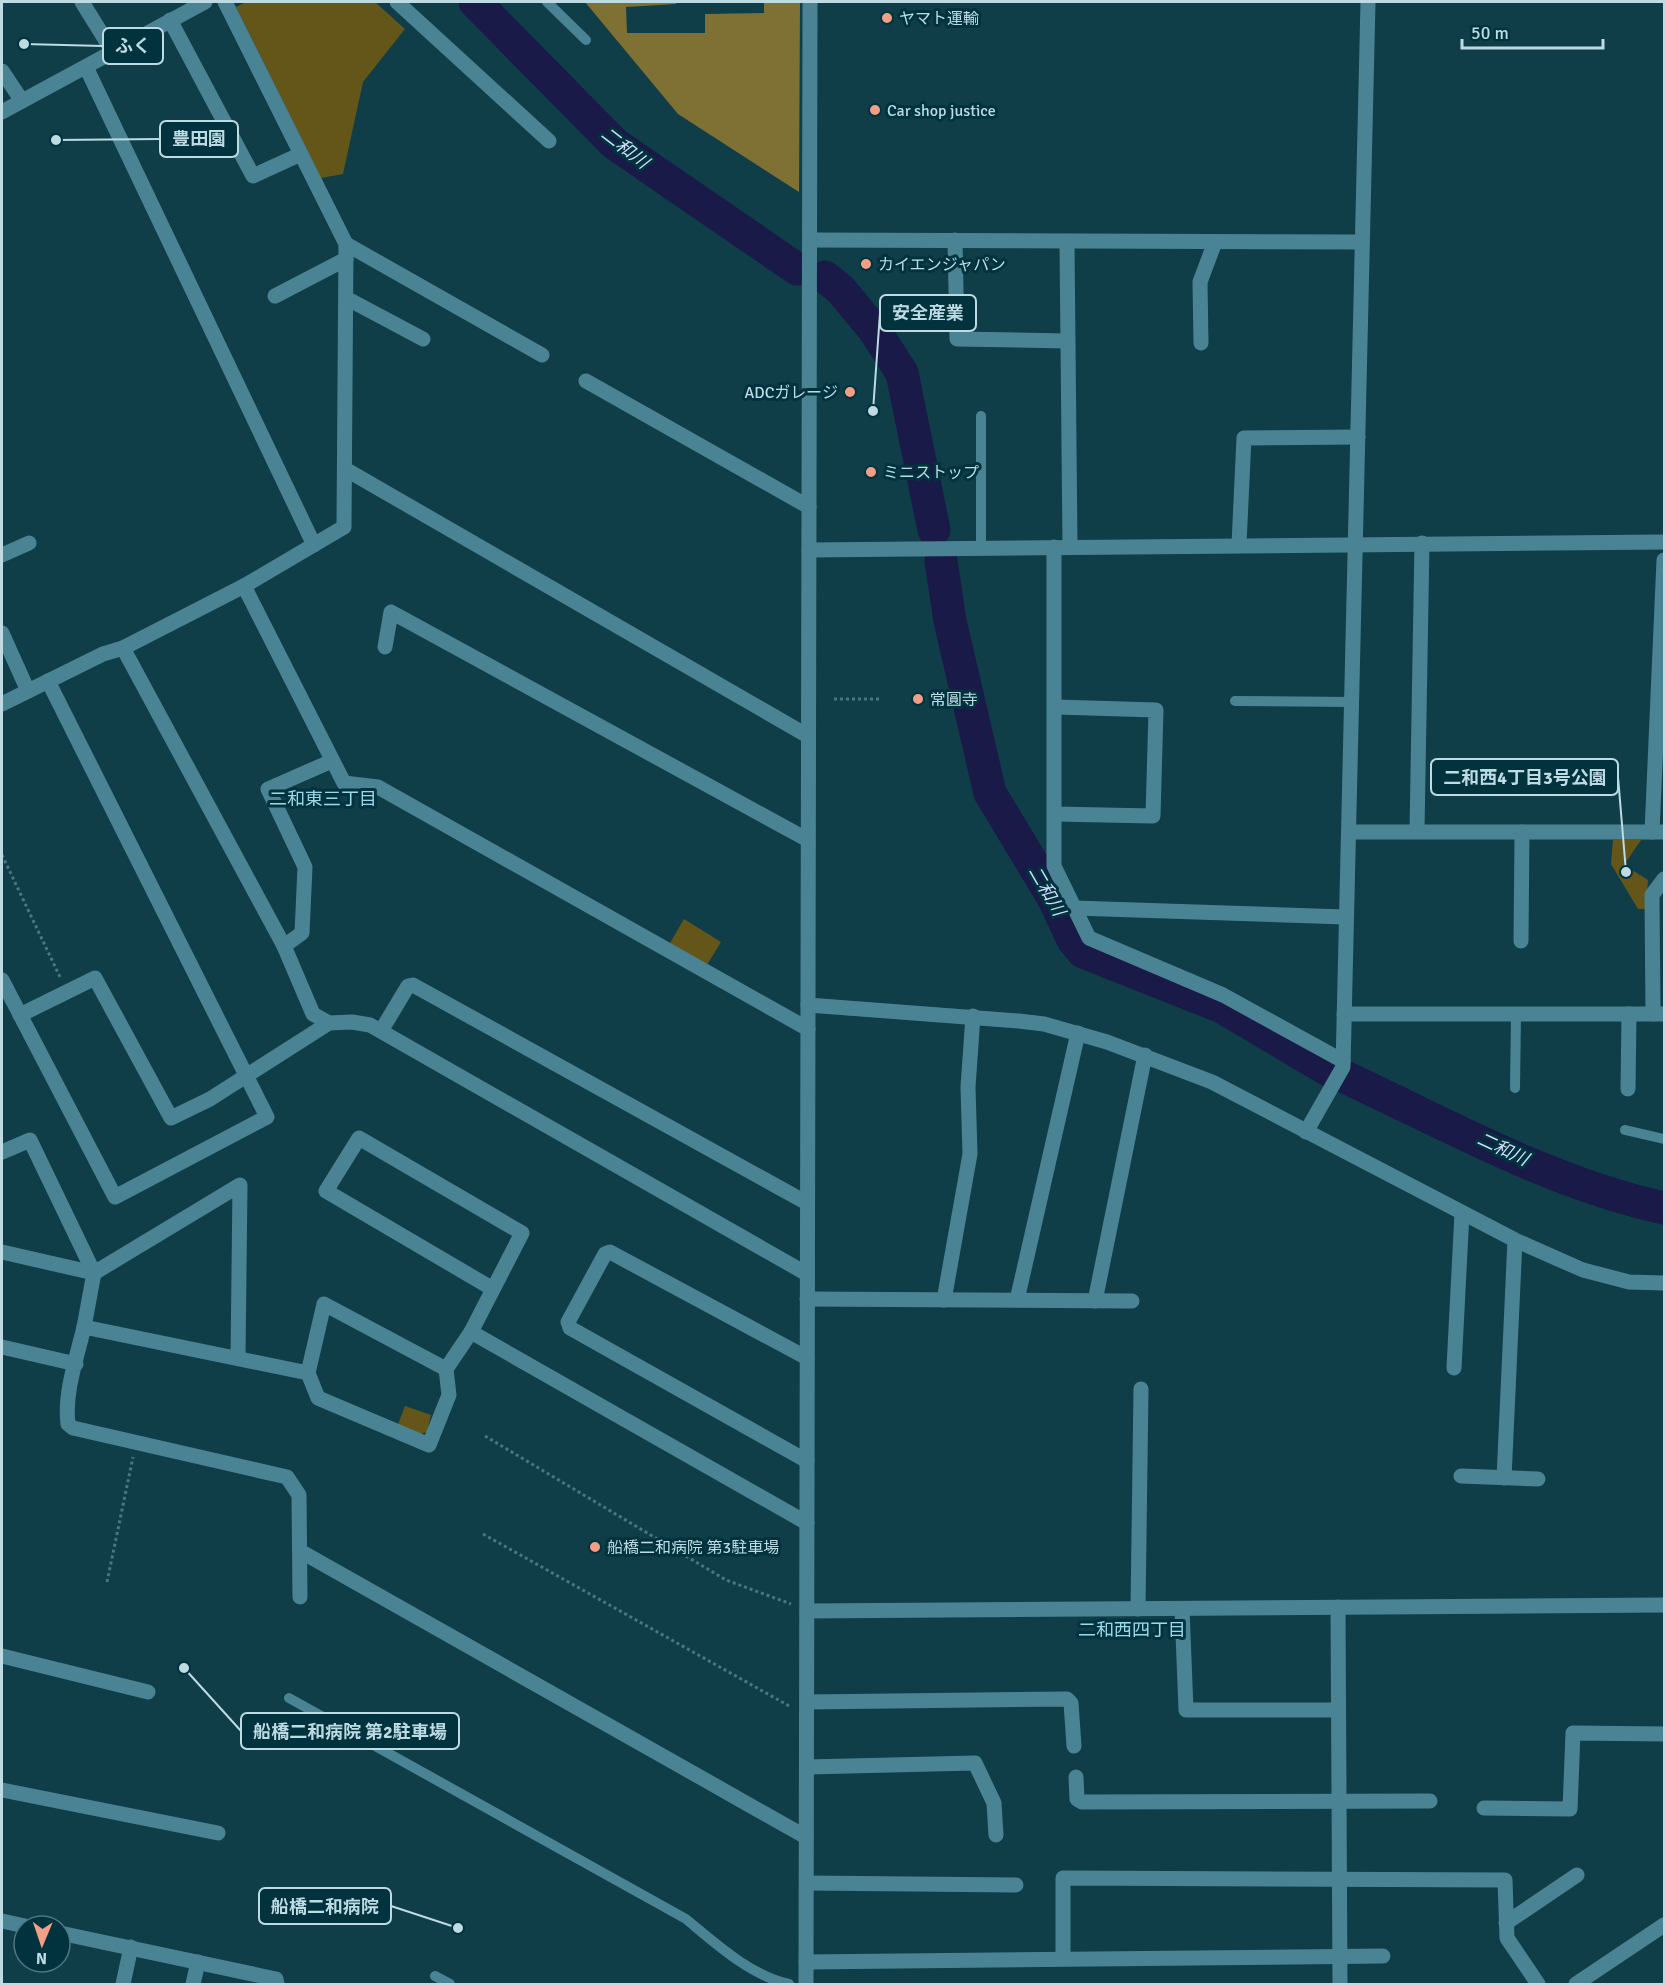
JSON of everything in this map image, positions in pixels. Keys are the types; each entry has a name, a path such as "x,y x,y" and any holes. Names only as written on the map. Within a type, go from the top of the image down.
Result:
{"street":[{"path":"82,2 113,52"},
{"path":"2,112 202,2"},
{"path":"2,704 103,654 123,648 244,586 344,527 346,251 301,154 225,2"},
{"path":"397,2 549,141"},
{"path":"805,1984 810,2"},
{"path":"1306,1132 1340,1071 1344,1014 1368,2"},
{"path":"170,20 253,176 301,154"},
{"path":"86,67 314,544"},
{"path":"2,70 22,101"},
{"path":"810,240 1050,240 1067,243 1362,242"},
{"path":"955,240 957,339 1067,340"},
{"path":"1201,343 1200,282 1215,242"},
{"path":"1067,243 1070,546"},
{"path":"275,296 346,251"},
{"path":"346,251 542,355"},
{"path":"346,298 423,339"},
{"path":"586,381 809,507"},
{"path":"1239,544 1244,438 1358,437"},
{"path":"345,470 808,736"},
{"path":"809,550 1239,544 1665,542"},
{"path":"2,555 29,543"},
{"path":"1417,831 1422,543"},
{"path":"1054,547 1056,707 1054,866 1089,939 1223,995 1340,1071"},
{"path":"1349,831 1658,832 1665,560"},
{"path":"244,586 344,783 378,787 808,1029"},
{"path":"385,646 391,612 808,840"},
{"path":"2,633 28,691"},
{"path":"123,648 284,946 313,1014 329,1023"},
{"path":"2,980 115,1197 267,1117 48,681"},
{"path":"1054,814 1153,816 1156,710 1056,707"},
{"path":"284,946 302,933 305,867 268,789 332,761"},
{"path":"1521,941 1522,832"},
{"path":"1344,1014 1659,1014 1653,895 1665,879"},
{"path":"1074,908 1345,918"},
{"path":"20,1015 94,978 171,1118 210,1099 329,1023 352,1022 370,1025 807,1274"},
{"path":"381,1031 408,986 413,985 807,1203"},
{"path":"808,1005 973,1016 1044,1024 1078,1033 1145,1055 1212,1082 1515,1240 1583,1270 1615,1279 1665,1283"},
{"path":"1628,1089 1629,1014"},
{"path":"944,1300 970,1154 968,1086 973,1016"},
{"path":"1017,1300 1078,1033"},
{"path":"1095,1301 1145,1055"},
{"path":"446,1369 324,1304 308,1373 318,1398 429,1445 449,1395 446,1369 471,1332 522,1233 359,1138 326,1191 493,1289"},
{"path":"2,1152 30,1140 94,1273 67,1414 68,1424 73,1428 287,1477 299,1495 300,1597"},
{"path":"2,1252 94,1273 240,1185 238,1358"},
{"path":"1454,1368 1462,1213"},
{"path":"1504,1478 1515,1240"},
{"path":"807,1358 610,1252 605,1254 568,1322 570,1328 807,1461"},
{"path":"807,1299 1132,1301"},
{"path":"84,1327 308,1373"},
{"path":"471,1332 807,1523"},
{"path":"2,1347 76,1364"},
{"path":"1138,1609 1141,1389"},
{"path":"1461,1476 1538,1479"},
{"path":"300,1551 806,1837"},
{"path":"807,1609 1665,1605"},
{"path":"1338,1607 1340,1984"},
{"path":"1182,1608 1186,1710 1338,1710"},
{"path":"2,1656 148,1692"},
{"path":"807,1709 1067,1699 1071,1703 1074,1746"},
{"path":"1484,1808 1570,1809 1573,1733 1665,1734"},
{"path":"807,1767 975,1763 994,1803 996,1835"},
{"path":"1076,1777 1077,1799 1082,1802 1430,1801"},
{"path":"2,1790 218,1833"},
{"path":"1506,1923 1577,1875"},
{"path":"1063,1959 1063,1878 1505,1880 1507,1938 1538,1984"},
{"path":"807,1883 1016,1885"},
{"path":"1576,1984 1665,1925"},
{"path":"72,1935 198,1962 236,1977 276,1979 277,1984"},
{"path":"123,1984 131,1947"},
{"path":"806,1962 1383,1956"},
{"path":"193,1984 198,1962"}],"lane":[{"path":"547,2 586,40"},
{"path":"981,416 981,548"},
{"path":"1235,701 1352,702"},
{"path":"1515,1088 1516,1014"},
{"path":"1625,1130 1665,1139"},
{"path":"289,1698 686,1919 729,1952 778,1982 789,1984"},
{"path":"435,1977 450,1984"}],"path":[{"path":"834,699 879,699"},
{"path":"2,855 67,992"},
{"path":"485,1436 726,1580 807,1609"},
{"path":"106,1582 136,1442"},
{"path":"483,1534 807,1709"}],"shaded area":[{"path":"246,2 375,2 405,29 363,82 343,174 321,178 236,7"},
{"path":"585,2 676,2 676,4 626,7 627,33 705,33 705,14 764,13 764,2 800,2 799,192 678,114"},
{"path":"1613,840 1641,840 1624,865 1648,880 1646,909 1638,909 1611,864"},
{"path":"684,919 721,942 707,965 670,943"},
{"path":"405,1406 431,1415 427,1432 418,1435 397,1427"}],"waterway":[{"name":"二和川","path":"475,2 615,144 797,269"},
{"name":"二和川","path":"825,277 841,290 875,331 902,373 934,530"},
{"name":"二和川","path":"941,561 950,621 990,793 1054,899 1073,940 1083,952 1222,1007 1335,1074"},
{"name":"二和川","path":"1347,1078 1542,1169 1582,1184 1664,1208"}],"place":[{"name":"ヤマト運輸","path":"887,18"},
{"name":"ふく","path":"24,44"},
{"name":"Car shop justice","path":"875,110"},
{"name":"豊田園","path":"56,140"},
{"name":"カイエンジャパン","path":"866,264"},
{"name":"ADCガレージ","path":"850,392"},
{"name":"安全産業","path":"873,411"},
{"name":"ミニストップ","path":"871,472"},
{"name":"常圓寺","path":"918,699"},
{"name":"二和西4丁目3号公園","path":"1626,872"},
{"name":"船橋二和病院 第3駐車場","path":"595,1547"},
{"name":"船橋二和病院 第2駐車場","path":"184,1668"},
{"name":"船橋二和病院","path":"458,1928"}],"district":[{"name":"二和東三丁目","path":"323,799"},
{"name":"二和西四丁目","path":"1132,1630"}]}
